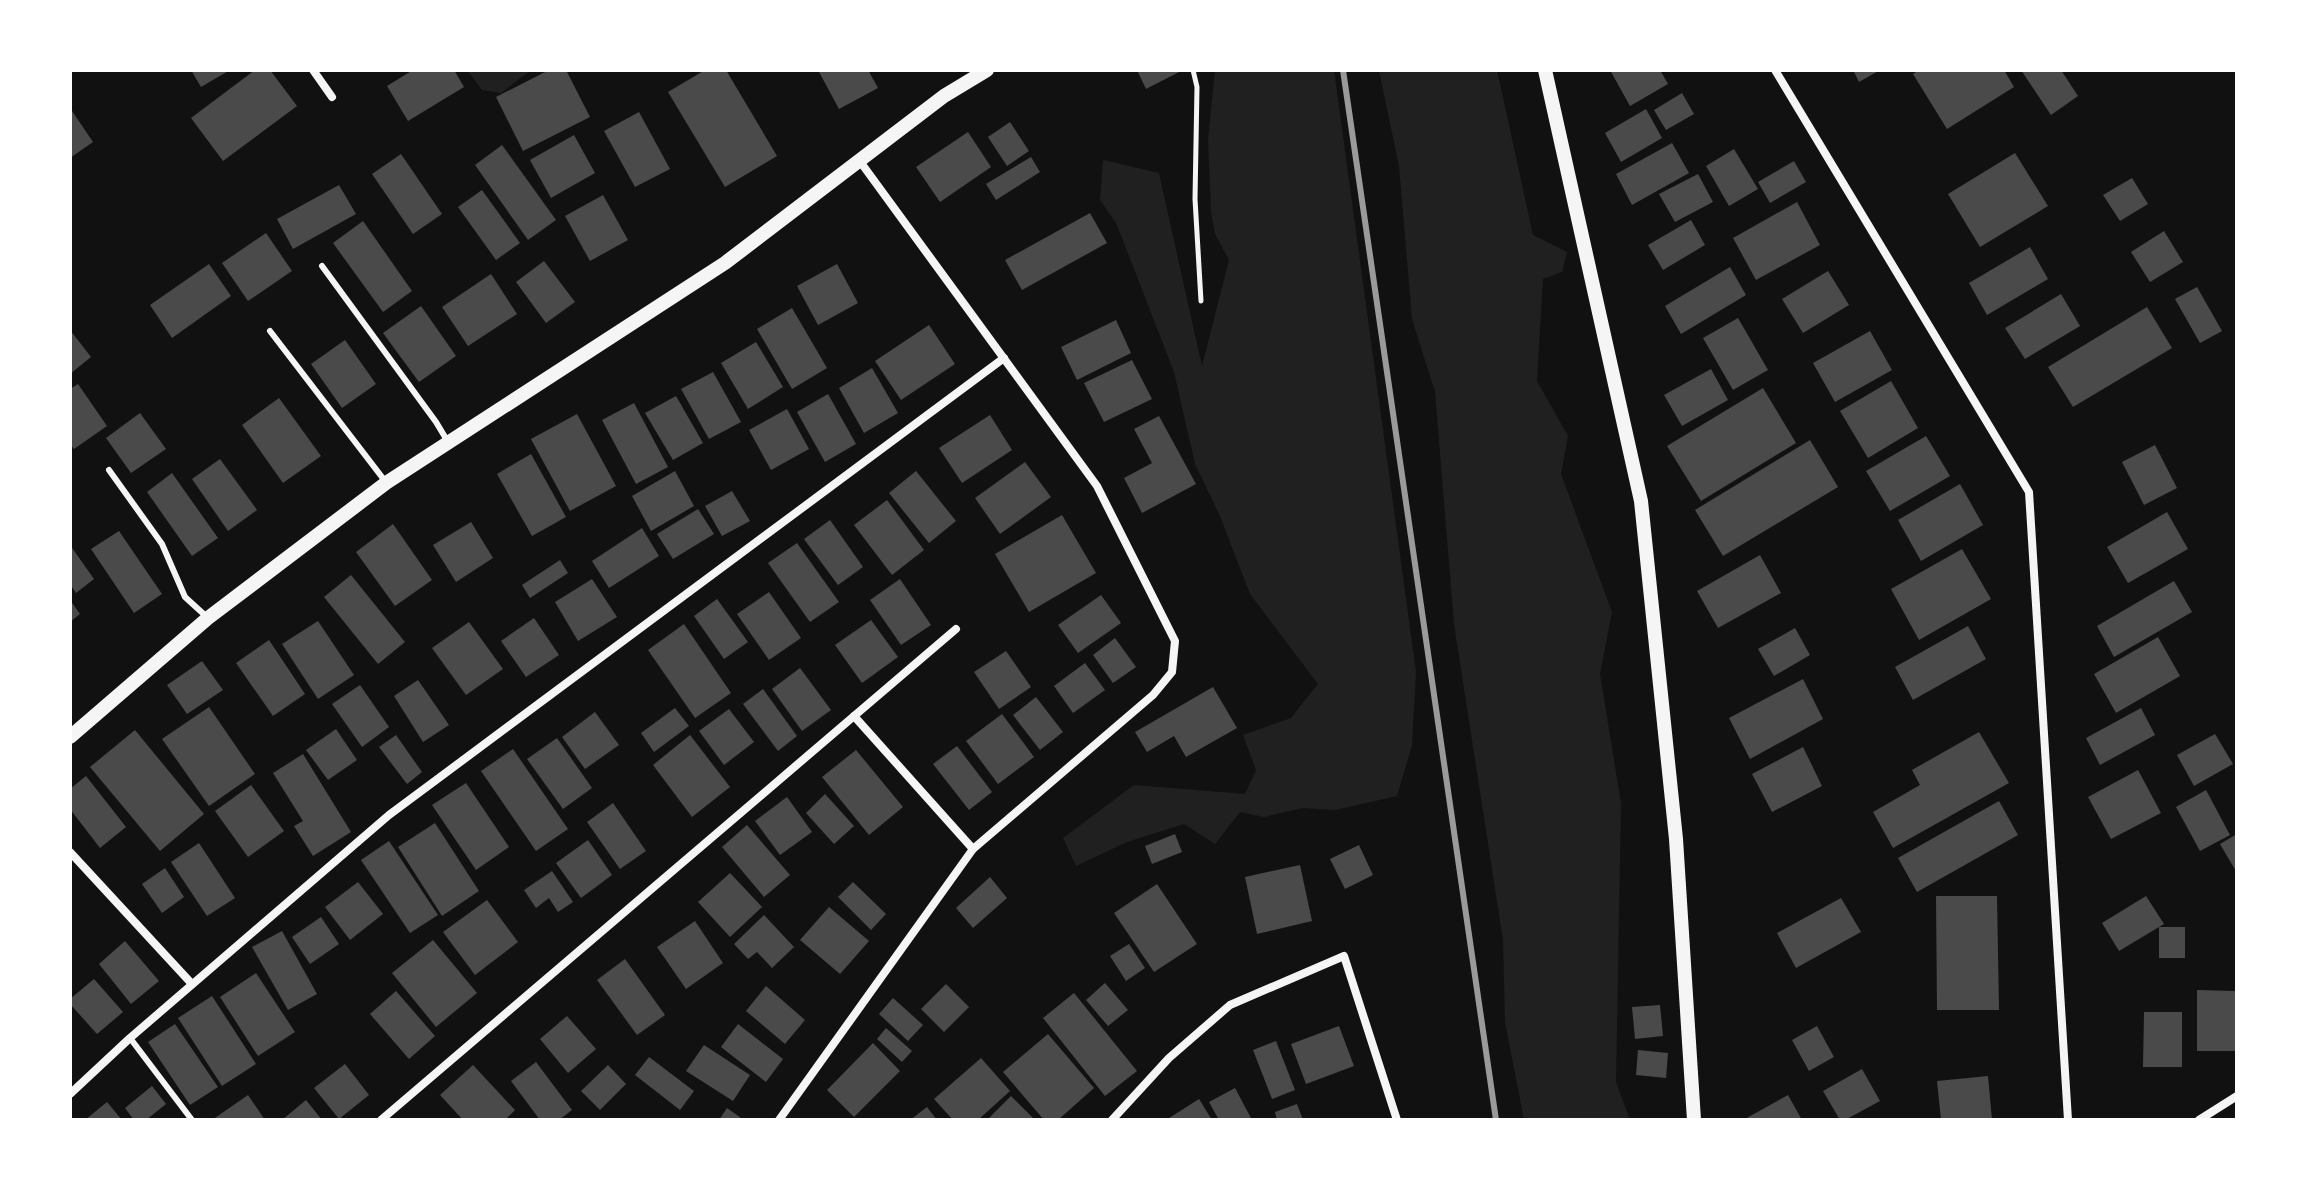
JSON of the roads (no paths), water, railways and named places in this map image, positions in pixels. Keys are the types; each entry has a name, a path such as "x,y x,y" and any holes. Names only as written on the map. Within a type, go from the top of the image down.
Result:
{"street":[{"path":"313,70 332,97"},
{"path":"70,737 208,618 386,483 725,263 944,96 987,70"},
{"path":"1545,70 1641,501 1676,839 1694,1120"},
{"path":"1775,70 2029,492 2068,1120"},
{"path":"779,1120 973,849 1153,695 1172,672 1175,641 1097,486 859,160"},
{"path":"70,1094 130,1038 389,815 1004,358"},
{"path":"381,1120 956,629"},
{"path":"854,716 973,849"},
{"path":"70,852 192,984"},
{"path":"1112,1120 1169,1058 1230,1005 1344,956 1397,1120"},
{"path":"2199,1120 2237,1096"}],"lane":[{"path":"322,266 448,442"},
{"path":"270,331 386,483"},
{"path":"109,470 162,544 185,597 208,618"},
{"path":"130,1038 192,1120"}],"railway":[{"path":"1343,70 1496,1120"}]}
